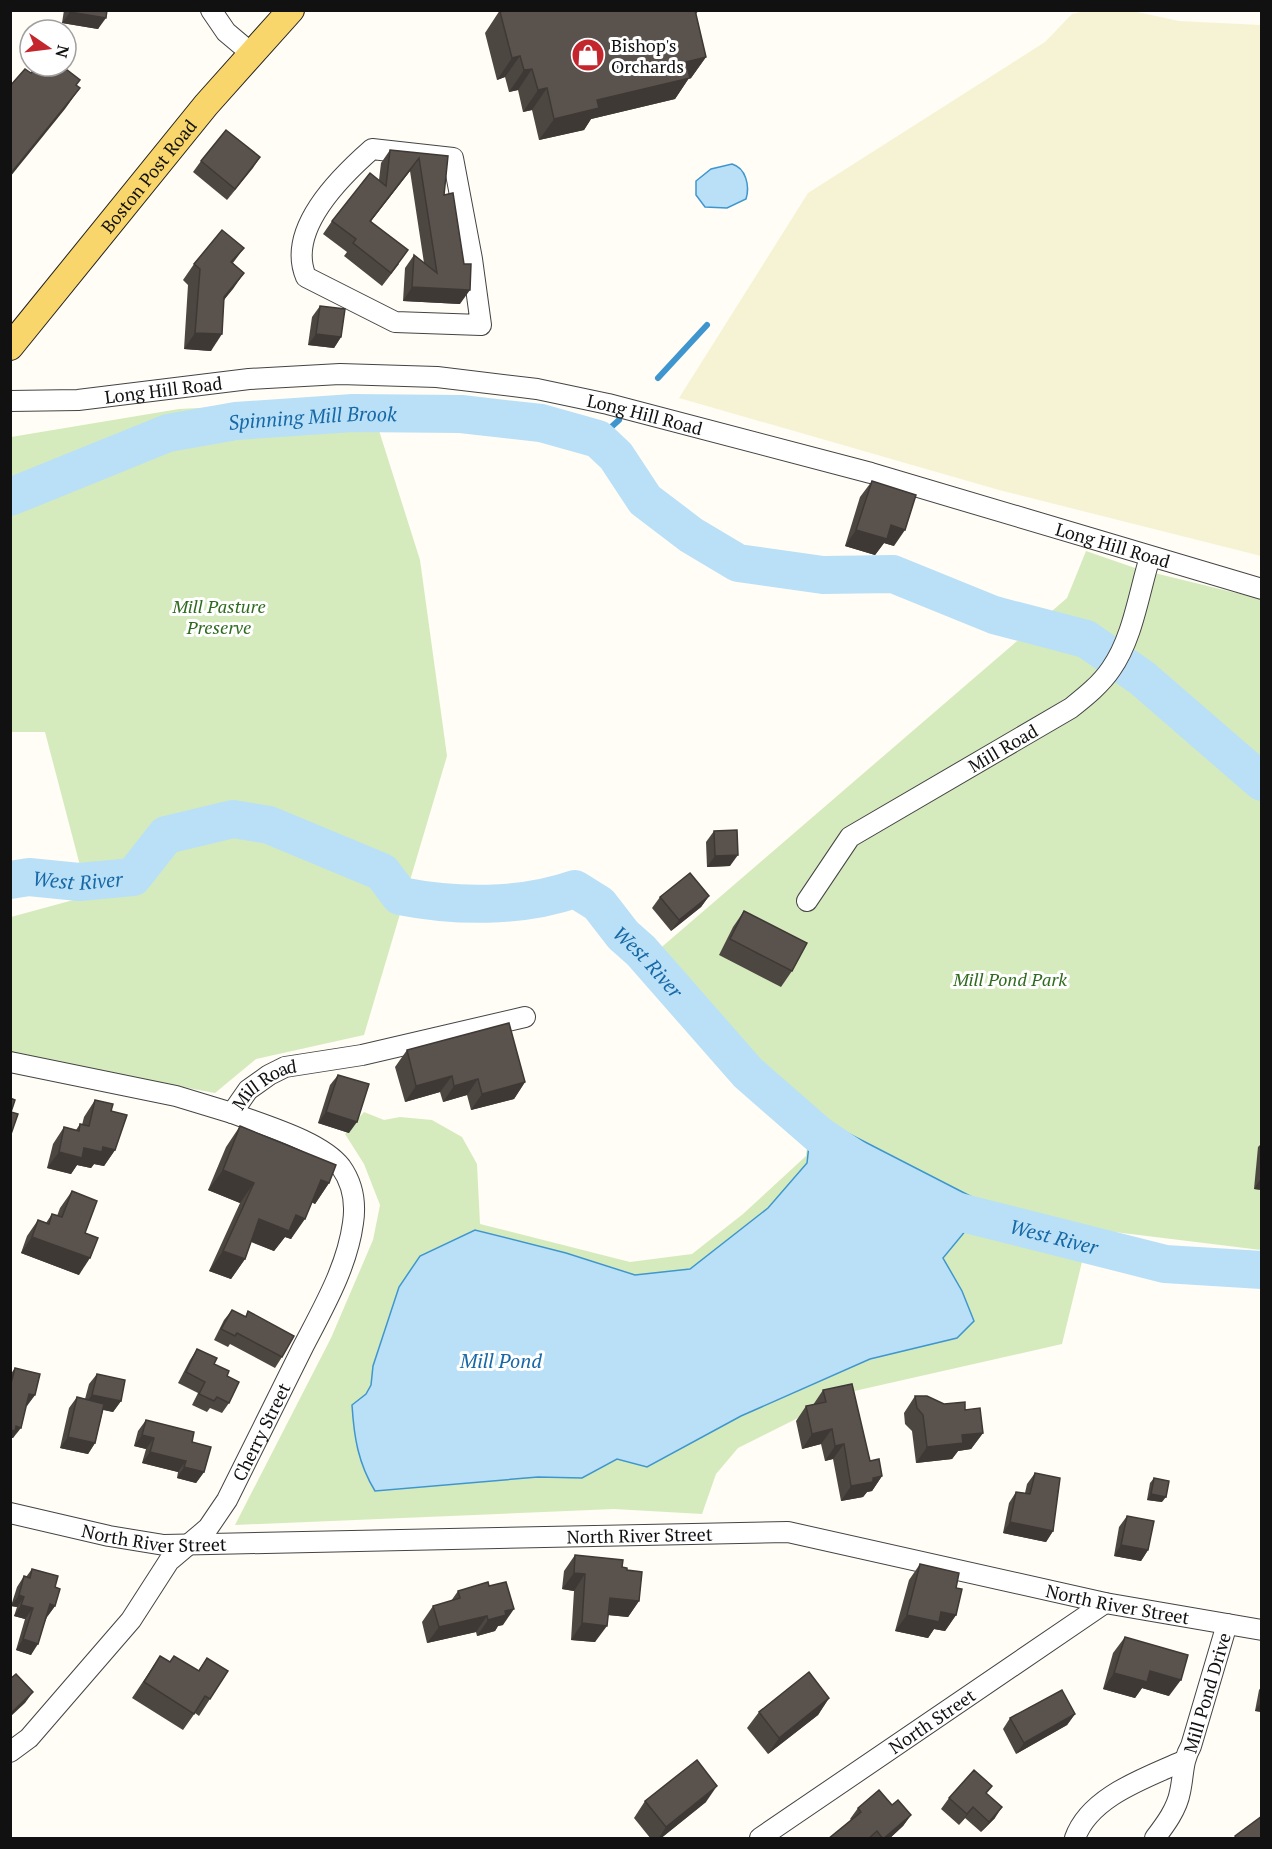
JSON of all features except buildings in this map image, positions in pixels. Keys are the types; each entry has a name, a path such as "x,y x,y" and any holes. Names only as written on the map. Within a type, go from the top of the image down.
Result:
{"main road":[{"name":"Boston Post Road","path":"10,346 111,220 251,53 291,10"}],"street":[{"path":"211,10 226,32 251,53"},
{"path":"372,149 453,158 472,259 481,325 414,324 395,322 322,287 306,277 300,263 302,243 323,200 347,172 372,149"},
{"name":"Long Hill Road","path":"10,401 78,400 249,379 308,375 392,374 482,382 598,402 797,453 966,500 1262,589"},
{"name":"Mill Road","path":"807,901 850,837 1071,708 1094,690 1112,668 1123,647 1150,557"},
{"name":"Mill Road","path":"10,1062 176,1096 232,1113 248,1090 285,1067 362,1055 525,1017"},
{"name":"Cherry Street","path":"10,1752 29,1738 131,1620 169,1561 208,1528 227,1500 331,1292 347,1247 354,1211 347,1177 331,1158 319,1149 232,1113"},
{"name":"North River Street","path":"10,1513 109,1536 164,1545 788,1532 1104,1603 1262,1630"},
{"name":"North Street","path":"765,1837 1104,1603"},
{"name":"Mill Pond Drive","path":"1155,1839 1180,1794 1183,1761 1191,1746 1227,1624"},
{"name":"Mill Pond Drive","path":"1075,1839 1080,1826 1102,1802 1183,1761"}],"shaded area":[{"path":"1085,11 1133,11 1179,21 1261,25 1261,556 999,490 679,398 808,193 1045,42 1072,14"}],"green space":[{"name":"Mill Pasture Preserve","path":"369,399 420,560 447,756 364,1035 256,1059 215,1093 11,1055 11,917 88,896 45,732 11,732 11,437 179,409"},
{"name":"Mill Pond Park","path":"1086,551 1138,569 1261,599 1261,1250 1090,1229 1062,1344 850,1392 738,1448 716,1474 702,1514 614,1509 235,1525 331,1338 373,1240 380,1205 364,1164 345,1134 364,1112 384,1120 400,1117 432,1120 462,1137 477,1164 480,1224 630,1262 692,1254 743,1214 806,1156 809,1131 756,1087 642,964 1067,598"}],"water":[{"path":"732,164 741,169 746,178 746,199 727,208 705,207 696,195 696,181 711,169"},
{"name":"Mill Pond","path":"830,1124 976,1199 972,1223 943,1258 962,1291 974,1321 957,1338 870,1359 741,1416 647,1467 617,1459 582,1478 538,1477 375,1491 358,1450 352,1405 366,1394 371,1385 373,1366 399,1287 420,1256 475,1230 566,1253 635,1275 690,1269 768,1208 807,1163 809,1145"}],"waterway":[{"name":"Spinning Mill Brook","path":"658,378 707,325"},
{"path":"10,497 168,433 236,421 353,413 461,414 541,423 598,439 616,456 645,500 691,535 738,563 823,575 893,574 994,615 1086,639 1142,678 1262,782"},
{"name":"Spinning Mill Brook","path":"598,439 619,420"},
{"name":"West River","path":"10,880 29,877 79,882 133,877 166,835 233,819 269,825 382,872 400,896 421,900 488,904 532,900 575,889 599,904 623,935 641,951 748,1073 819,1135 862,1164"},
{"name":"West River","path":"924,1200 947,1209 1165,1264 1262,1270"}],"place":[{"name":"Bishop's Orchards","path":"588,55"}]}
